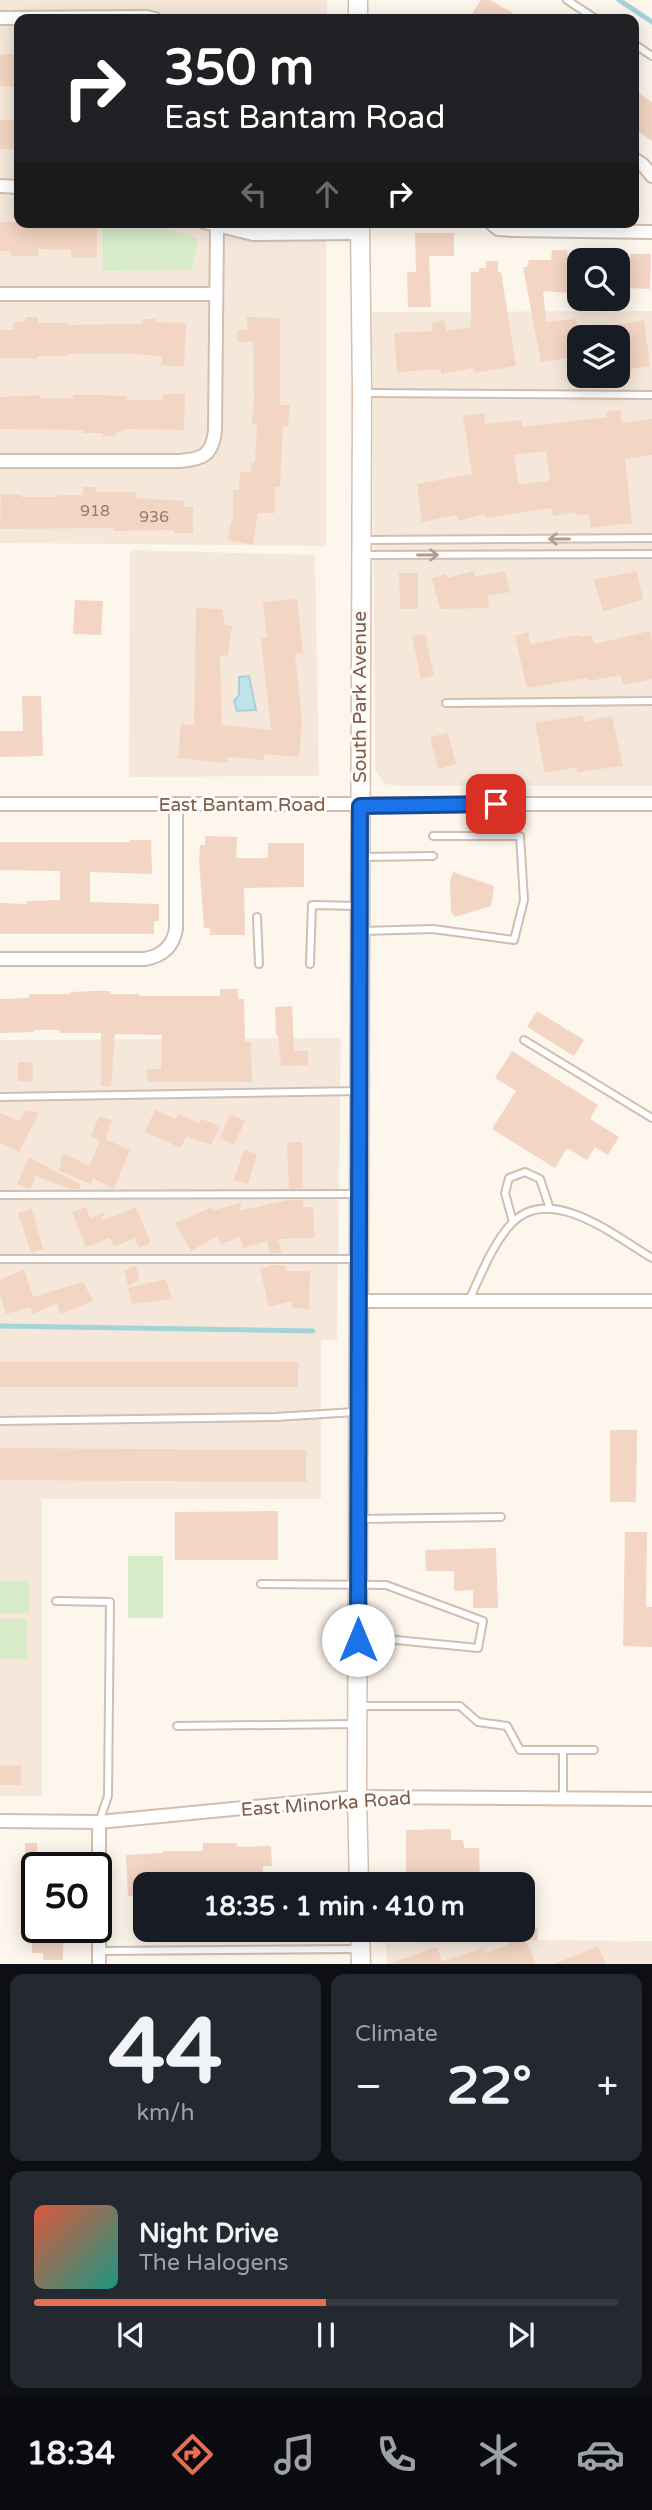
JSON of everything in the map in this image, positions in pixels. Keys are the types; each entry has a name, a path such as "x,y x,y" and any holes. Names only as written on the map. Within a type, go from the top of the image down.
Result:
{"main road":[{"name":"South Park Avenue","path":"359,1872 362,393 360,228"}],"street":[{"path":"639,162 652,176"},
{"path":"0,461 180,461 196,460 206,454 213,443 215,431 216,294 210,228"},
{"path":"227,228 253,234 360,228"},
{"path":"497,228 652,232"},
{"path":"0,294 216,294"},
{"name":"East Bantam Road","path":"0,804 652,804"},
{"path":"0,959 145,959 169,954 176,929 176,805"},
{"path":"358,1301 652,1301"},
{"name":"East Minorka Road","path":"0,1821 99,1822 357,1797 652,1800"},
{"path":"99,1822 99,1957"}],"lane":[{"path":"567,0 588,14"},
{"path":"362,393 652,395"},
{"path":"597,538 598,555"},
{"path":"360,548 652,538"},
{"path":"360,548 598,555 652,554"},
{"path":"446,703 652,701"},
{"path":"360,931 433,929 514,940 524,900 520,836 433,836"},
{"path":"360,857 433,856"},
{"path":"310,964 312,905 360,906"},
{"path":"257,917 259,964"},
{"path":"524,1040 652,1118"},
{"path":"0,1097 359,1091"},
{"path":"513,1222 505,1193 509,1178 525,1172 540,1179 550,1209"},
{"path":"0,1195 359,1194"},
{"path":"468,1301 499,1241 513,1222 531,1212 550,1209 576,1213 652,1258"},
{"path":"0,1259 359,1259"},
{"path":"0,1420 275,1417 359,1411"},
{"path":"359,1519 501,1517"},
{"path":"261,1584 386,1585 483,1622 478,1648 386,1639 358,1640"},
{"path":"56,1601 110,1602 108,1796 99,1822"},
{"path":"177,1726 460,1706 478,1722 507,1726 520,1750 594,1749"},
{"path":"563,1750 563,1799"},
{"path":"99,1957 360,1957"}],"shaded area":[{"path":"0,0 327,0 327,14 14,14 14,228 326,228 326,546 0,543"},
{"path":"652,311 652,786 400,786 384,784 375,770 372,312"},
{"path":"130,550 315,555 319,776 129,777"},
{"path":"341,1038 337,1340 321,1340 321,1499 42,1499 42,1796 0,1796 0,1040"},
{"path":"652,1941 652,1964 387,1964 386,1943"}],"green space":[{"path":"102,228 164,228 198,239 192,270 103,271"},
{"path":"128,1556 163,1556 163,1618 128,1618"},
{"path":"0,1581 29,1581 29,1613 0,1613"},
{"path":"0,1619 27,1619 27,1659 0,1659"}],"water":[{"path":"249,676 256,710 237,711 234,701 239,695 239,677"}],"building":[{"path":"481,0 490,0 514,14 472,14"},
{"path":"0,54 14,54 14,87 0,86"},
{"path":"639,93 652,102 652,141 639,132"},
{"path":"0,120 14,120 14,149 0,149"},
{"path":"0,222 14,222 14,228 97,228 97,258 71,258 71,250 38,249 38,256 11,256 11,251 0,251"},
{"path":"415,233 454,233 454,256 429,256 431,307 408,307 407,272 416,272"},
{"path":"552,250 567,250 567,293 543,291 546,322 576,319 576,325 567,325 567,358 541,362 523,267 527,267 529,260 551,260"},
{"path":"630,254 651,254 650,289 630,288"},
{"path":"486,261 498,261 516,366 474,373 473,368 441,374 441,369 397,372 394,333 433,331 432,323 444,320 446,331 471,327 471,272 486,268"},
{"path":"25,317 38,317 38,323 67,325 143,324 143,319 186,323 184,367 161,365 162,356 133,354 67,354 38,356 38,359 0,358 0,330 14,330 14,322 25,322"},
{"path":"247,317 280,318 280,405 290,405 288,426 283,426 280,487 275,487 275,513 258,513 253,545 227,540 233,522 233,490 239,490 240,472 251,473 251,462 255,463 257,425 252,424 253,342 238,342 238,330 247,330"},
{"path":"644,320 650,366 630,369 630,325 616,325"},
{"path":"163,394 185,394 184,430 127,429 116,432 115,436 103,436 103,433 83,433 83,430 0,429 0,397 40,395 40,398 73,398 73,395 94,395 127,396 127,400 162,400"},
{"path":"620,410 622,423 652,419 652,455 625,459 632,523 591,528 588,514 577,516 576,512 553,516 552,508 485,518 485,514 458,521 456,515 422,522 417,484 472,474 463,416 484,413 485,424 521,420 522,427 607,417 606,412","holes":["546,451 550,479 519,485 514,455"]},
{"path":"83,487 96,487 96,492 136,492 136,498 184,501 184,507 193,507 193,533 174,533 174,530 113,531 113,528 0,529 1,494 21,497 83,495"},
{"path":"474,571 475,577 505,571 510,592 487,596 489,608 440,609 432,578 446,574 447,578"},
{"path":"637,571 643,600 603,611 594,580"},
{"path":"399,573 418,573 418,609 400,609"},
{"path":"297,599 303,653 295,654 302,721 299,757 264,754 264,760 228,757 228,763 178,758 181,724 194,725 196,608 222,609 225,624 232,626 228,655 220,656 222,725 271,730 261,639 267,638 263,602"},
{"path":"75,600 103,601 101,635 73,634"},
{"path":"650,631 652,679 623,685 621,675 527,688 515,636 528,632 530,644 592,635 594,644"},
{"path":"425,634 434,676 421,679 412,636"},
{"path":"22,696 41,696 43,756 0,757 0,731 23,731"},
{"path":"583,715 584,722 612,716 623,766 577,772 577,767 545,773 535,723"},
{"path":"448,733 456,764 438,769 430,737"},
{"path":"205,836 237,837 236,858 268,858 268,843 304,843 304,887 244,888 245,935 210,935 210,928 204,928 199,859 200,845 205,845"},
{"path":"151,840 152,874 90,872 90,902 159,904 159,921 154,921 154,934 0,934 0,903 27,904 27,901 60,900 60,871 0,870 0,842"},
{"path":"453,872 494,886 491,906 455,917 451,911 450,882"},
{"path":"220,989 238,989 238,999 244,999 245,1042 251,1042 252,1082 147,1082 147,1069 161,1069 162,1035 115,1034 111,1086 101,1086 101,1033 34,1030 0,1033 0,999 29,998 29,994 94,991 139,996 220,996"},
{"path":"292,1006 294,1051 308,1051 308,1065 281,1066 275,1007"},
{"path":"537,1011 584,1040 574,1056 527,1027"},
{"path":"512,1051 598,1105 590,1119 619,1137 608,1155 595,1147 587,1160 567,1148 555,1168 492,1129 516,1091 495,1078"},
{"path":"18,1062 33,1062 33,1082 18,1081"},
{"path":"25,1110 39,1113 19,1152 0,1143 0,1113 20,1121"},
{"path":"155,1110 176,1119 178,1114 199,1123 201,1119 220,1126 211,1145 186,1136 181,1148 145,1132"},
{"path":"230,1114 245,1121 234,1145 220,1138"},
{"path":"99,1116 112,1120 105,1139 130,1150 114,1189 93,1178 91,1184 59,1171 63,1153 89,1166 100,1141 91,1137"},
{"path":"287,1142 302,1142 303,1188 289,1189"},
{"path":"244,1150 257,1154 248,1184 234,1180"},
{"path":"29,1157 81,1185 79,1189 69,1189 36,1176 30,1189 17,1184"},
{"path":"287,1200 303,1200 303,1207 313,1207 314,1238 278,1239 282,1253 270,1253 267,1241 243,1248 240,1237 221,1244 217,1236 191,1251 175,1223 212,1207 214,1210 242,1203 239,1211"},
{"path":"86,1207 90,1218 105,1212 101,1221 136,1207 151,1243 139,1248 135,1238 114,1247 110,1238 86,1247 72,1212"},
{"path":"32,1209 43,1249 31,1253 18,1213"},
{"path":"285,1265 287,1271 310,1271 309,1309 292,1308 292,1301 269,1307 260,1269"},
{"path":"136,1266 139,1280 128,1286 124,1270"},
{"path":"24,1269 33,1297 83,1282 93,1301 60,1314 57,1303 33,1314 30,1307 6,1314 0,1294 0,1280"},
{"path":"166,1279 172,1299 132,1304 128,1288"},
{"path":"0,1362 298,1362 298,1387 0,1387"},
{"path":"610,1430 637,1430 636,1502 610,1502"},
{"path":"0,1448 306,1450 306,1482 0,1480"},
{"path":"278,1511 278,1560 175,1560 175,1512"},
{"path":"625,1532 647,1532 646,1607 652,1607 652,1647 623,1646"},
{"path":"496,1548 498,1608 473,1608 473,1590 454,1591 454,1571 426,1571 425,1550"},
{"path":"21,1765 21,1785 0,1785 0,1766"},
{"path":"451,1829 451,1840 463,1840 464,1848 479,1848 480,1872 406,1872 406,1830"},
{"path":"25,1843 37,1843 37,1852 25,1852"},
{"path":"203,1843 237,1843 237,1847 271,1846 272,1866 263,1866 263,1872 133,1872 133,1896 128,1896 126,1855 203,1851"},
{"path":"508,1942 527,1942 536,1964 393,1962 437,1947 442,1961 484,1948 485,1953 508,1945"},
{"path":"32,1943 63,1943 63,1960 43,1960 43,1953 32,1953"},
{"path":"598,1946 606,1964 554,1964"}],"waterway":[{"path":"619,0 652,22"},
{"path":"0,1326 313,1331"}],"route":[{"path":"358,1640 360,806 496,804"}]}
